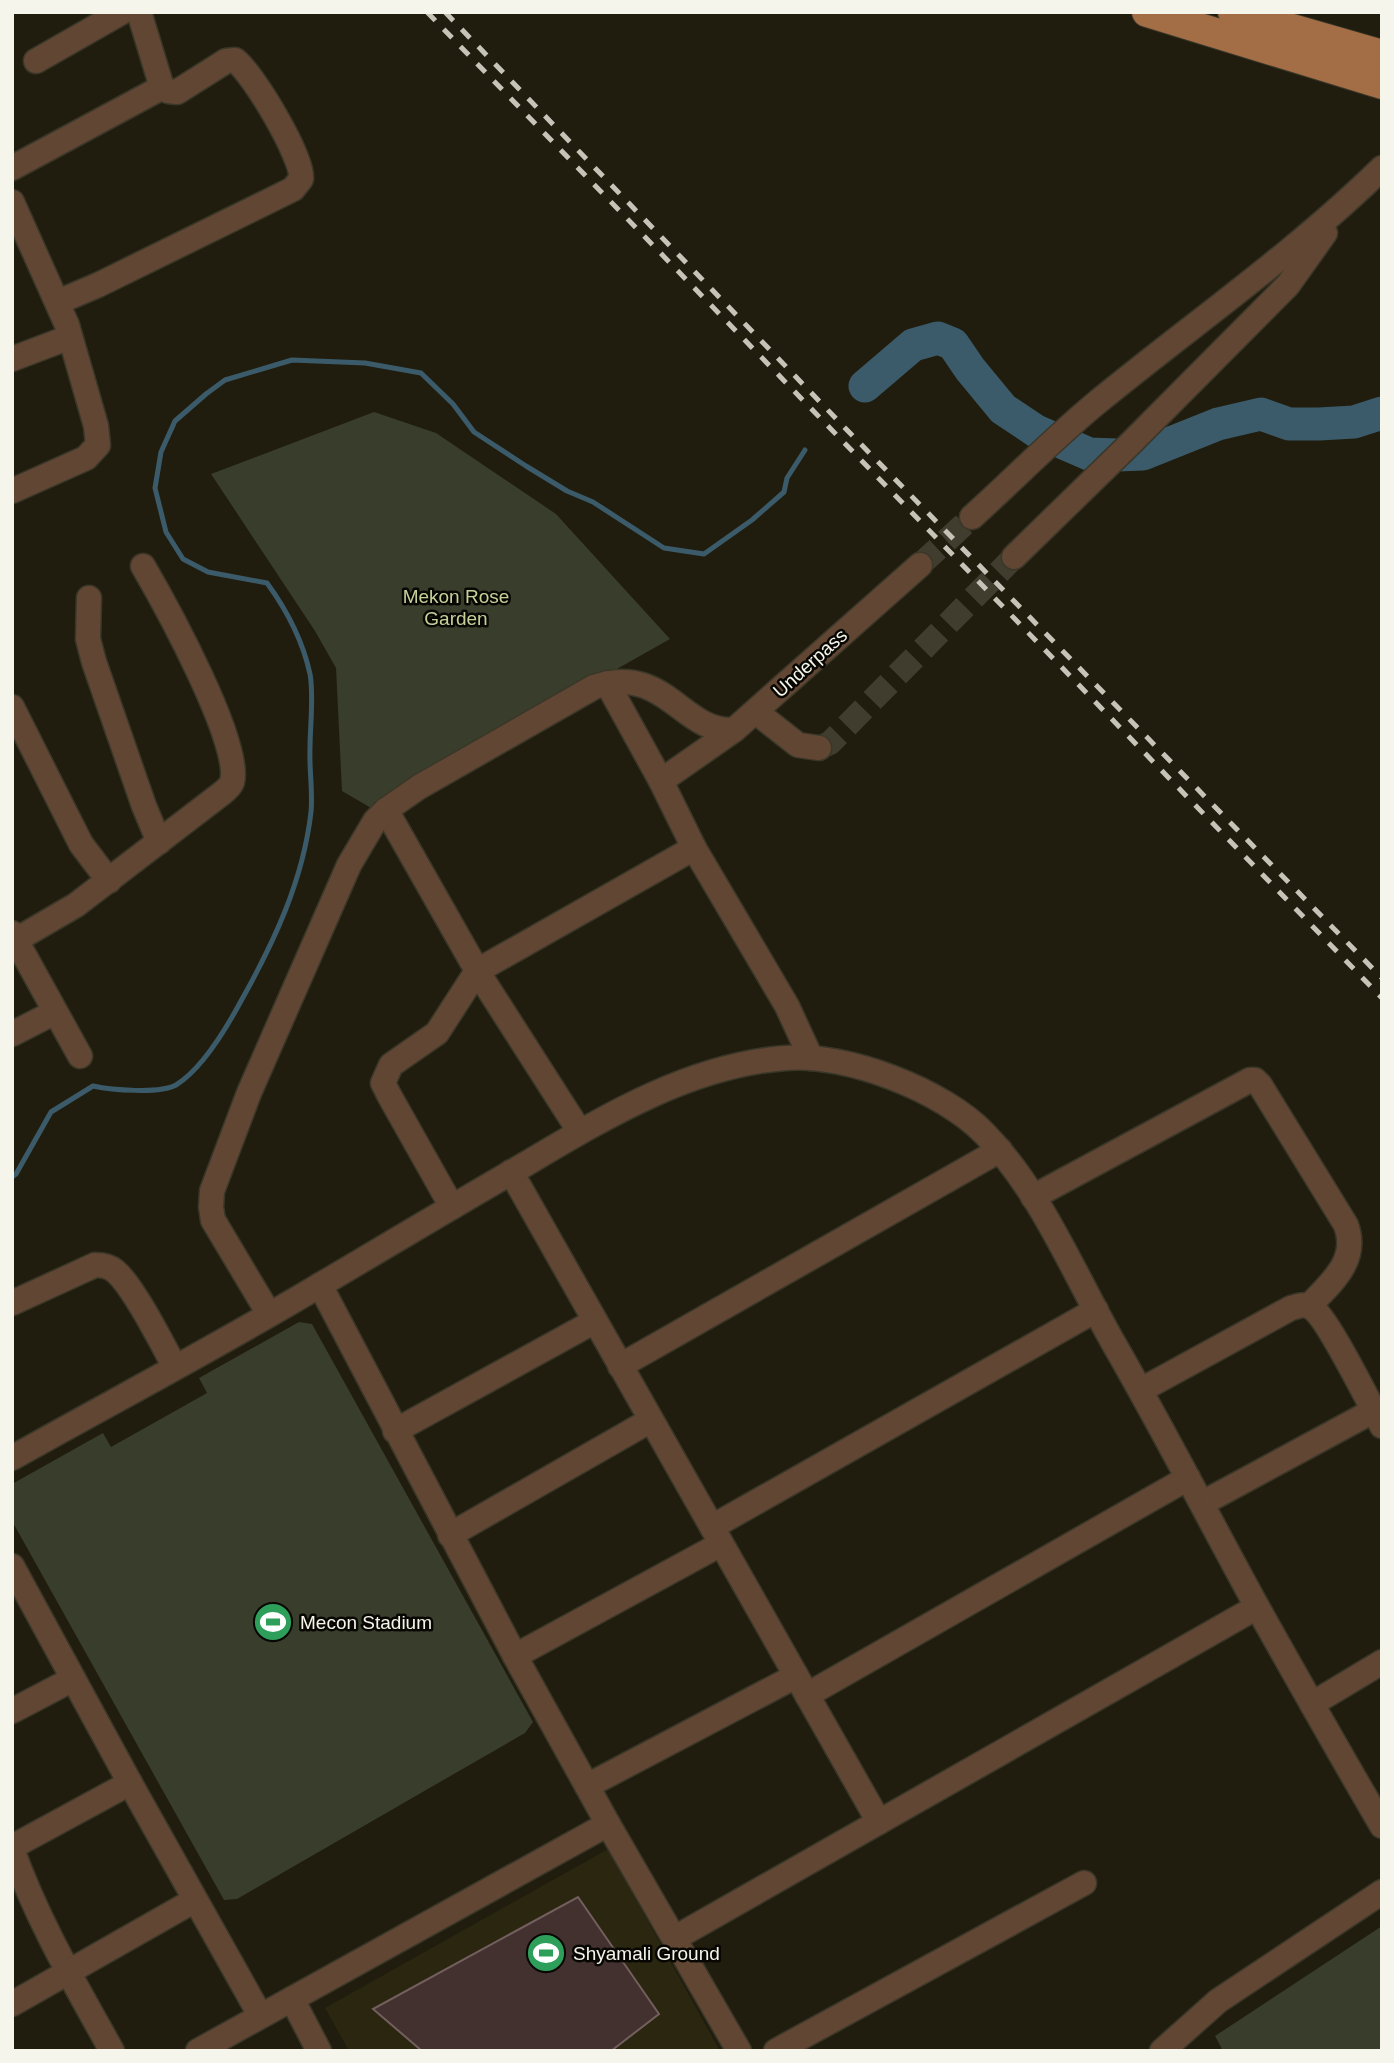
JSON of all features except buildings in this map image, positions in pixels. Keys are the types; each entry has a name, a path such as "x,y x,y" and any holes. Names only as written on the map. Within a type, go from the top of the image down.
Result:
{"main road":[{"path":"1147,12 1382,84"},
{"path":"1233,12 1382,55"}],"street":[{"path":"36,61 122,12"},
{"path":"58,302 293,189 301,179 297,158 249,74 235,60 226,61 177,92 168,92 160,87 139,12"},
{"path":"12,169 150,95 160,87"},
{"path":"972,517 1091,407 1281,258 1345,204 1382,168"},
{"path":"12,202 58,302 96,426 98,445 86,458 12,491"},
{"path":"1014,557 1288,285 1345,204"},
{"path":"12,359 70,337"},
{"name":"Underpass","path":"819,748 798,745 756,712 920,565"},
{"path":"79,1056 14,936 60,916 109,881 228,788 232,782 233,772 227,745 215,708 143,566"},
{"path":"89,598 88,639 94,662 159,842"},
{"path":"269,1314 213,1220 212,1191 249,1093 364,836 386,810 442,773 594,687 607,683 626,680 638,682 709,726 719,730 734,730"},
{"path":"607,683 694,848 787,1006 811,1058"},
{"path":"12,707 81,844 109,881"},
{"path":"661,781 756,712"},
{"path":"386,810 477,971 580,1132"},
{"path":"452,1207 383,1083 391,1065 437,1033 477,971 694,848"},
{"path":"12,1034 55,1012"},
{"path":"12,1458 320,1285 580,1132 672,1086 754,1062 788,1057 811,1058 856,1067 900,1080 934,1096 961,1113 1000,1150 1033,1197 1257,1606 1382,1826"},
{"path":"1033,1197 1250,1080 1255,1080 1332,1203 1350,1237 1347,1262 1309,1306"},
{"path":"621,1366 1000,1150"},
{"path":"511,1172 879,1822"},
{"path":"12,1303 95,1265 113,1269 134,1298 175,1367"},
{"path":"320,1285 515,1656 739,2051"},
{"path":"1141,1390 1291,1308 1309,1306 1326,1326 1378,1419 1212,1498"},
{"path":"515,1656 1096,1310"},
{"path":"395,1431 595,1321"},
{"path":"450,1535 651,1420"},
{"path":"587,1786 802,1685 1188,1478"},
{"path":"12,1566 260,2015"},
{"path":"675,1938 1257,1606"},
{"path":"1312,1704 1382,1662"},
{"path":"12,1711 74,1679"},
{"path":"112,2051 69,1973 32,1897 12,1848 130,1783"},
{"path":"198,2051 608,1824"},
{"path":"776,2051 1084,1883"},
{"path":"1162,2051 1218,2001 1382,1892"},
{"path":"12,2004 195,1900"},
{"path":"292,1999 319,2051"}],"shaded area":[{"path":"608,1849 720,2051 349,2051 325,2008"}],"green space":[{"name":"Mekon Rose Garden","path":"374,412 436,433 556,514 670,639 371,808 342,791 336,668 315,631 211,474"},
{"name":"Mecon Stadium","path":"299,1322 312,1324 533,1722 525,1733 237,1899 224,1900 12,1521 12,1484 103,1433 111,1447 207,1393 199,1378"},
{"path":"1382,1926 1382,2051 1223,2051 1215,2036"}],"waterway":[{"path":"865,386 913,345 938,338 953,344 1003,409 1036,431 1089,454 1143,454 1218,424 1261,414 1289,424 1319,424 1354,422 1382,413"},
{"path":"12,1177 51,1112 93,1086 123,1090 159,1090 176,1085 195,1069 229,1023 265,956 294,887 307,838 311,812 312,701 307,662 293,626 267,583 208,572 183,559 166,532 155,488 161,452 175,421 225,380 292,360 365,363 421,373 453,404 474,432 526,466 567,491 593,502 664,548 704,554 752,520 784,492 787,478 805,450"}],"tunnel":[{"path":"920,565 972,517"},
{"path":"819,748 830,743 1014,557"}],"railway":[{"path":"427,12 1382,998"},
{"path":"445,12 847,430 1382,978"}],"place":[{"name":"Mecon Stadium","path":"273,1622"},
{"name":"Shyamali Ground","path":"546,1953"}]}
